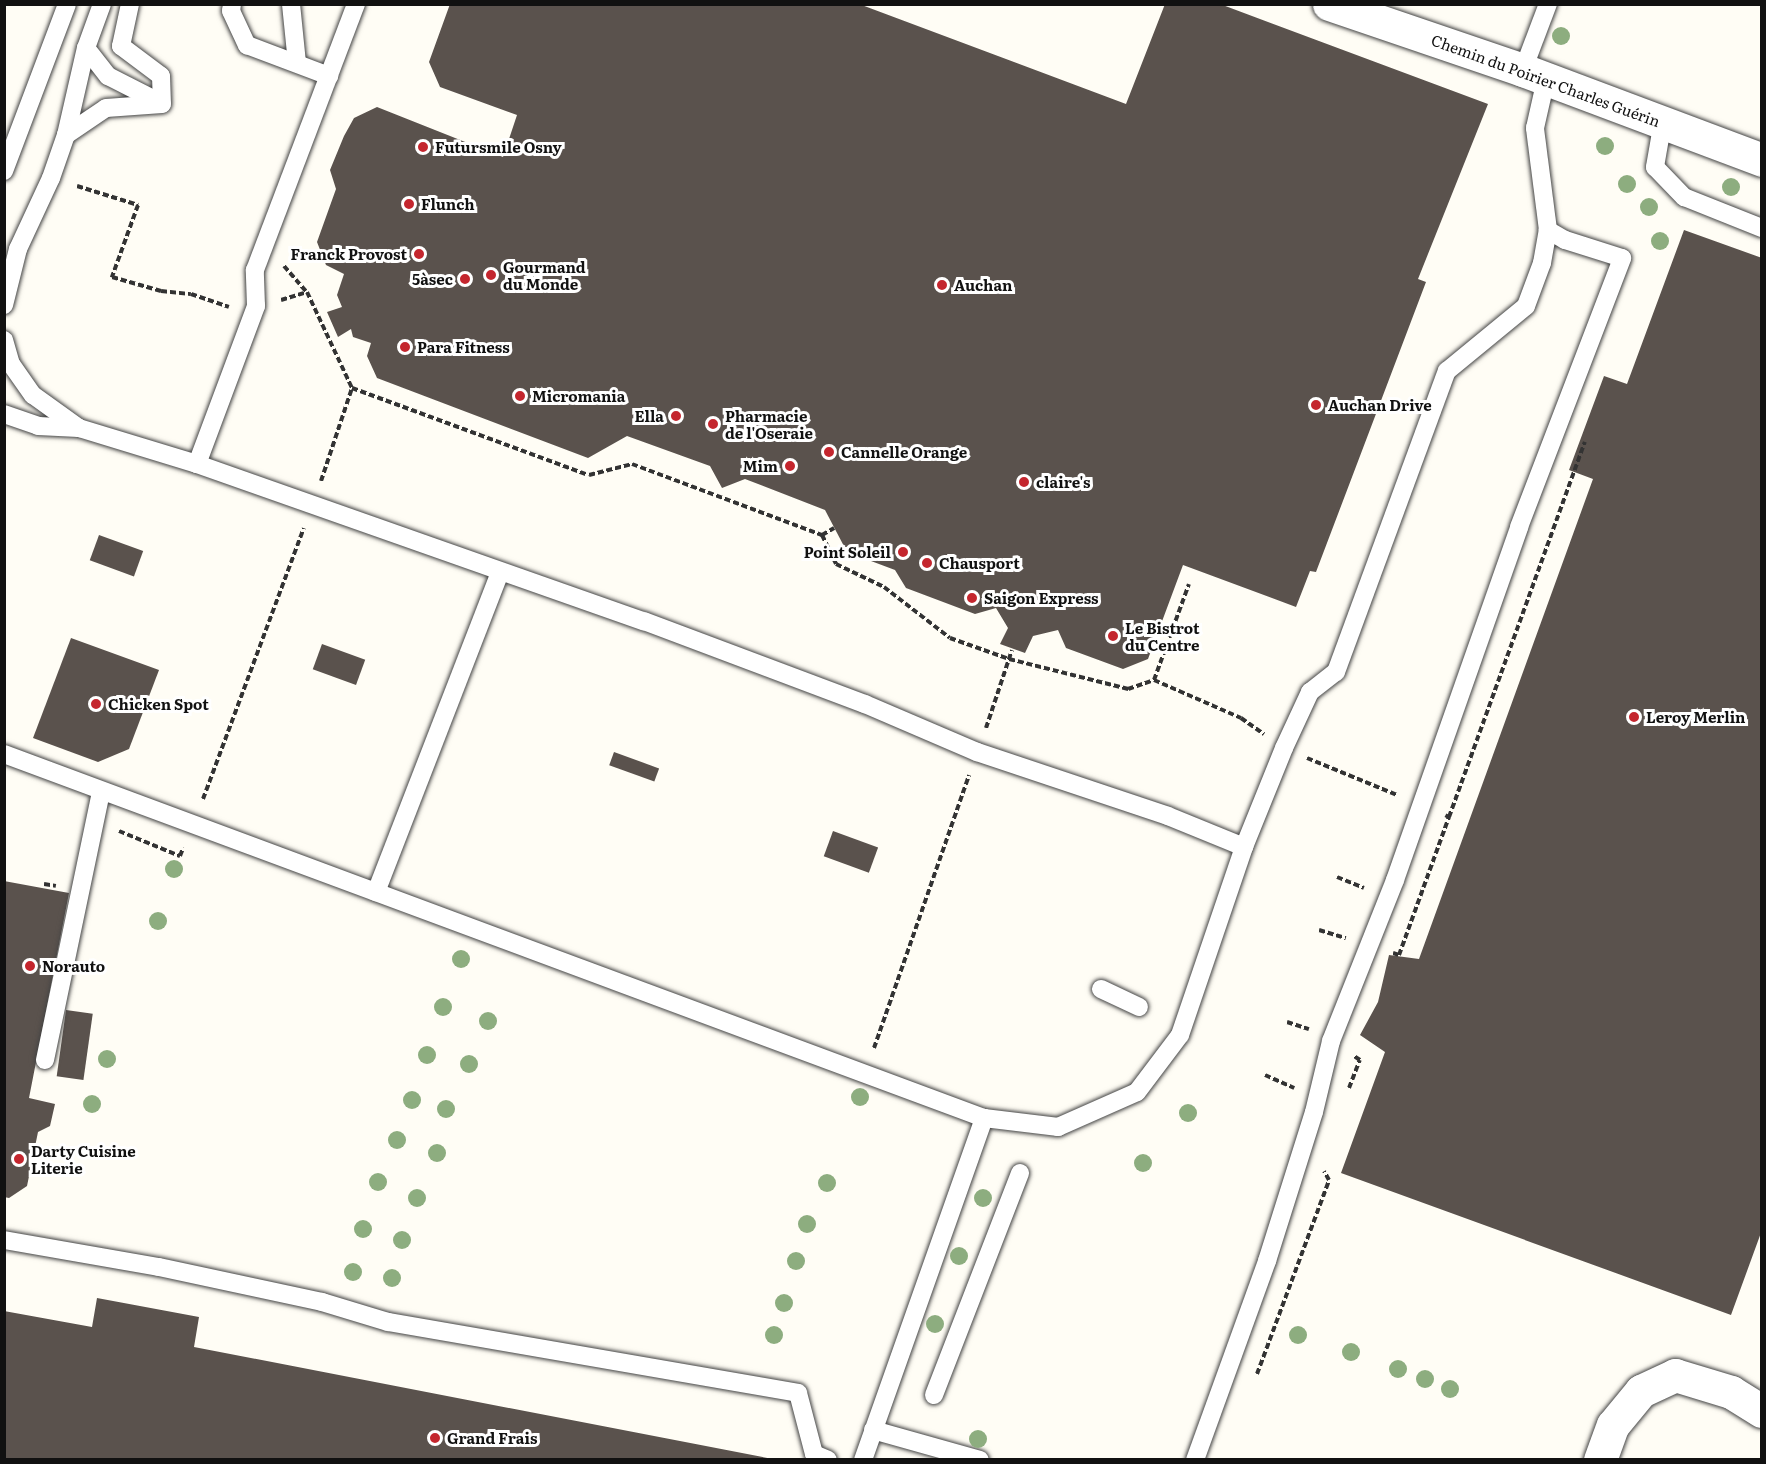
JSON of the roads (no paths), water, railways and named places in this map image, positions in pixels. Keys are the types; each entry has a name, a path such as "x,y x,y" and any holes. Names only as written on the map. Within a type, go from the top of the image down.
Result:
{"street":[{"name":"Chemin du Poirier Charles Guérin","path":"1329,4 1663,121 1761,160"},
{"path":"1600,1460 1613,1425 1641,1391 1675,1375 1731,1392 1761,1411"}],"lane":[{"path":"4,171 12,126 67,4"},
{"path":"4,305 18,249 51,178 66,135 86,48 102,4"},
{"path":"130,4 122,46 161,76 162,104"},
{"path":"232,4 231,11 248,45 329,76"},
{"path":"291,4 297,63"},
{"path":"197,464 256,306 255,270 356,4"},
{"path":"4,754 193,827 376,892 984,1118 1058,1126 1137,1092 1180,1035 1244,847 1284,748 1310,692 1336,672 1448,371 1526,306 1542,262 1548,230 1535,128 1534,75 1548,4"},
{"path":"86,48 108,76 162,104"},
{"path":"66,135 106,108 162,104"},
{"path":"1663,121 1655,167 1684,197 1761,228"},
{"path":"1195,1460 1267,1261 1314,1112 1331,1041 1370,946 1422,806 1519,527 1622,258 1565,240 1548,230"},
{"path":"4,267 18,249"},
{"path":"4,340 11,364 33,395 78,428"},
{"path":"4,414 38,426 78,428 197,464 865,704 977,752 1168,816 1244,847"},
{"path":"376,892 500,572"},
{"path":"45,1060 101,791"},
{"path":"1101,989 1139,1007"},
{"path":"863,1460 984,1118"},
{"path":"934,1395 1020,1173"},
{"path":"4,1240 159,1267 322,1302 387,1322 798,1393 818,1458"},
{"path":"873,1430 980,1460"}],"place":[{"name":"Futursmile Osny","path":"423,147"},
{"name":"Flunch","path":"409,204"},
{"name":"Franck Provost","path":"419,254"},
{"name":"Gourmand du Monde","path":"491,275"},
{"name":"5àsec","path":"465,279"},
{"name":"Auchan","path":"942,285"},
{"name":"Para Fitness","path":"405,347"},
{"name":"Micromania","path":"520,396"},
{"name":"Auchan Drive","path":"1316,405"},
{"name":"Ella","path":"676,416"},
{"name":"Pharmacie de l'Oseraie","path":"713,424"},
{"name":"Cannelle Orange","path":"829,452"},
{"name":"Mim","path":"790,466"},
{"name":"claire's","path":"1024,482"},
{"name":"Point Soleil","path":"903,552"},
{"name":"Chausport","path":"927,563"},
{"name":"Saigon Express","path":"972,598"},
{"name":"Le Bistrot du Centre","path":"1113,636"},
{"name":"Chicken Spot","path":"96,704"},
{"name":"Leroy Merlin","path":"1634,717"},
{"name":"Norauto","path":"30,966"},
{"name":"Darty Cuisine Literie","path":"19,1159"},
{"name":"Grand Frais","path":"435,1438"}]}
